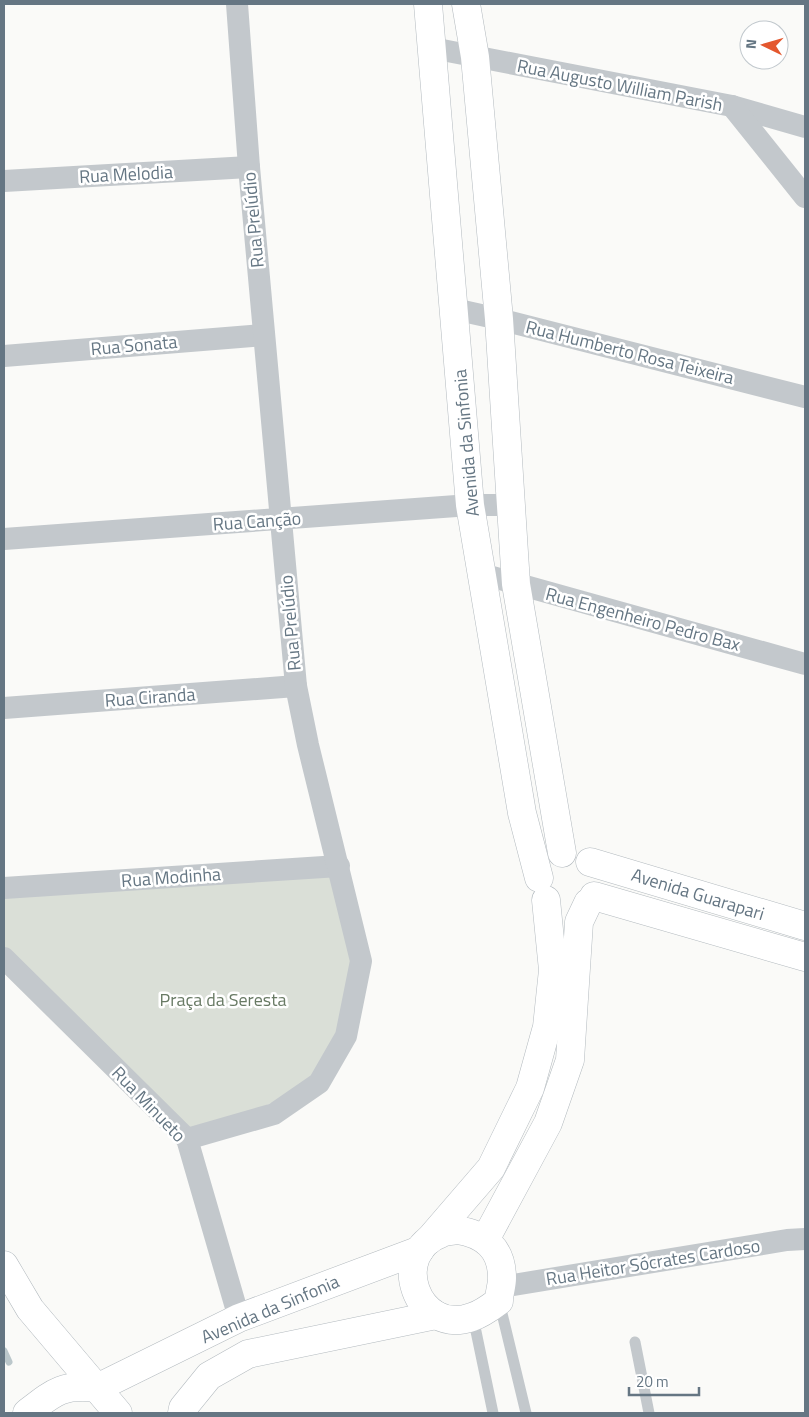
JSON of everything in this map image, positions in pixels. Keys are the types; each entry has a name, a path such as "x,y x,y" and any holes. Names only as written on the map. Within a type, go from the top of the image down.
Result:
{"street":[{"name":"Rua Prelúdio","path":"187,1139 274,1114 319,1084 346,1036 361,962 308,745 296,686 249,167 237,4"},
{"name":"Avenida da Sinfonia","path":"428,4 470,505 522,813 543,889 553,970 548,1027 530,1088 491,1168 424,1245 414,1261 412,1274 418,1298 426,1308 436,1315 448,1319 460,1320 473,1317 500,1294"},
{"path":"466,4 475,57 499,319 516,584 562,853"},
{"name":"Rua Augusto William Parish","path":"432,48 732,106 805,127"},
{"path":"732,106 805,197"},
{"name":"Rua Melodia","path":"4,181 249,167"},
{"name":"Rua Humberto Rosa Teixeira","path":"454,309 805,397"},
{"name":"Rua Sonata","path":"4,356 264,335"},
{"name":"Rua Canção","path":"4,539 470,505 510,505"},
{"name":"Rua Engenheiro Pedro Bax","path":"482,574 805,664"},
{"name":"Rua Ciranda","path":"4,708 296,686"},
{"path":"500,1294 500,1263 495,1250 486,1240 548,1123 570,1060 579,922 591,900 597,888 595,870 590,862 582,856 572,852 562,853 554,856 547,862 542,869 543,889 553,907 570,910 580,908 591,900"},
{"name":"Avenida Guarapari","path":"590,862 805,926"},
{"name":"Rua Modinha","path":"4,888 338,866"},
{"name":"Avenida Guarapari","path":"591,900 805,957"},
{"name":"Rua Minueto","path":"4,958 187,1139 239,1318"},
{"name":"Avenida da Sinfonia","path":"97,1388 239,1318 424,1245 442,1232 457,1230 472,1232 486,1240"},
{"name":"Rua Heitor Sócrates Cardoso","path":"500,1294 787,1240 805,1239"},
{"path":"4,1265 30,1309 118,1413"},
{"name":"Avenida da Sinfonia","path":"182,1413 183,1408 209,1376 248,1354 436,1315"},
{"path":"27,1413 54,1392 80,1386 97,1388"}],"lane":[{"path":"500,1294 526,1413"},
{"path":"473,1317 493,1413"},
{"path":"635,1342 649,1413"}],"green space":[{"name":"Praça da Seresta","path":"339,866 361,961 319,1083 187,1139 4,958 4,888"}],"waterway":[{"path":"4,1351 9,1362"}]}
